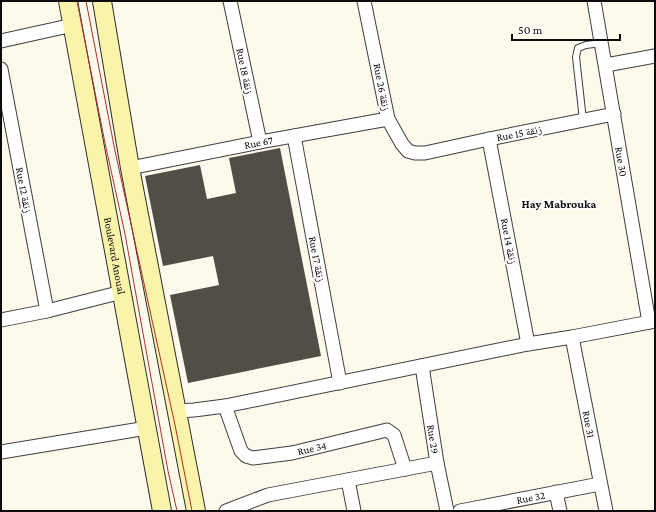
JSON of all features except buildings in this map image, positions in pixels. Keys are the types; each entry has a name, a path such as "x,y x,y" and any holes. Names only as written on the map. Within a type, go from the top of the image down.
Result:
{"street":[{"name":"Boulevard Anoual","path":"68,1 162,511"},
{"path":"102,1 130,168 196,511"},
{"name":"Rue 18 زنقة","path":"230,1 260,142"},
{"name":"Rue 26 زنقة","path":"364,1 388,119 402,144 408,151 425,153"},
{"name":"Rue 30","path":"594,1 652,321"},
{"path":"1,41 73,25"},
{"path":"606,66 655,56"},
{"name":"Rue 12 زنقة","path":"1,69 48,310"},
{"name":"Rue 15 زنقة","path":"425,153 614,114"},
{"name":"Rue 67","path":"130,168 260,142 388,119"},
{"name":"Rue 17 زنقة","path":"294,136 340,383"},
{"name":"Rue 14 زنقة","path":"489,139 528,344"},
{"path":"1,320 122,292"},
{"path":"176,410 194,410 225,406 528,344 652,321"},
{"name":"Rue 31","path":"572,337 606,511"},
{"name":"Rue 29","path":"422,366 437,463 447,511"},
{"name":"Rue 34","path":"225,406 241,452 246,456 254,458 292,453 387,430 394,435 405,469"},
{"path":"1,452 147,428"},
{"path":"226,511 240,509 268,495 437,463"},
{"path":"348,480 354,511"},
{"name":"Rue 32","path":"460,511 600,484"},
{"path":"556,492 560,511"}],"lane":[{"path":"583,120 576,57 578,48 586,45 602,43"}],"tram line":[{"path":"77,1 105,143 125,234 168,471 177,511"},
{"path":"86,1 115,151 175,425 192,511"}],"district":[{"name":"Hay Mabrouka","path":"559,204"}]}
